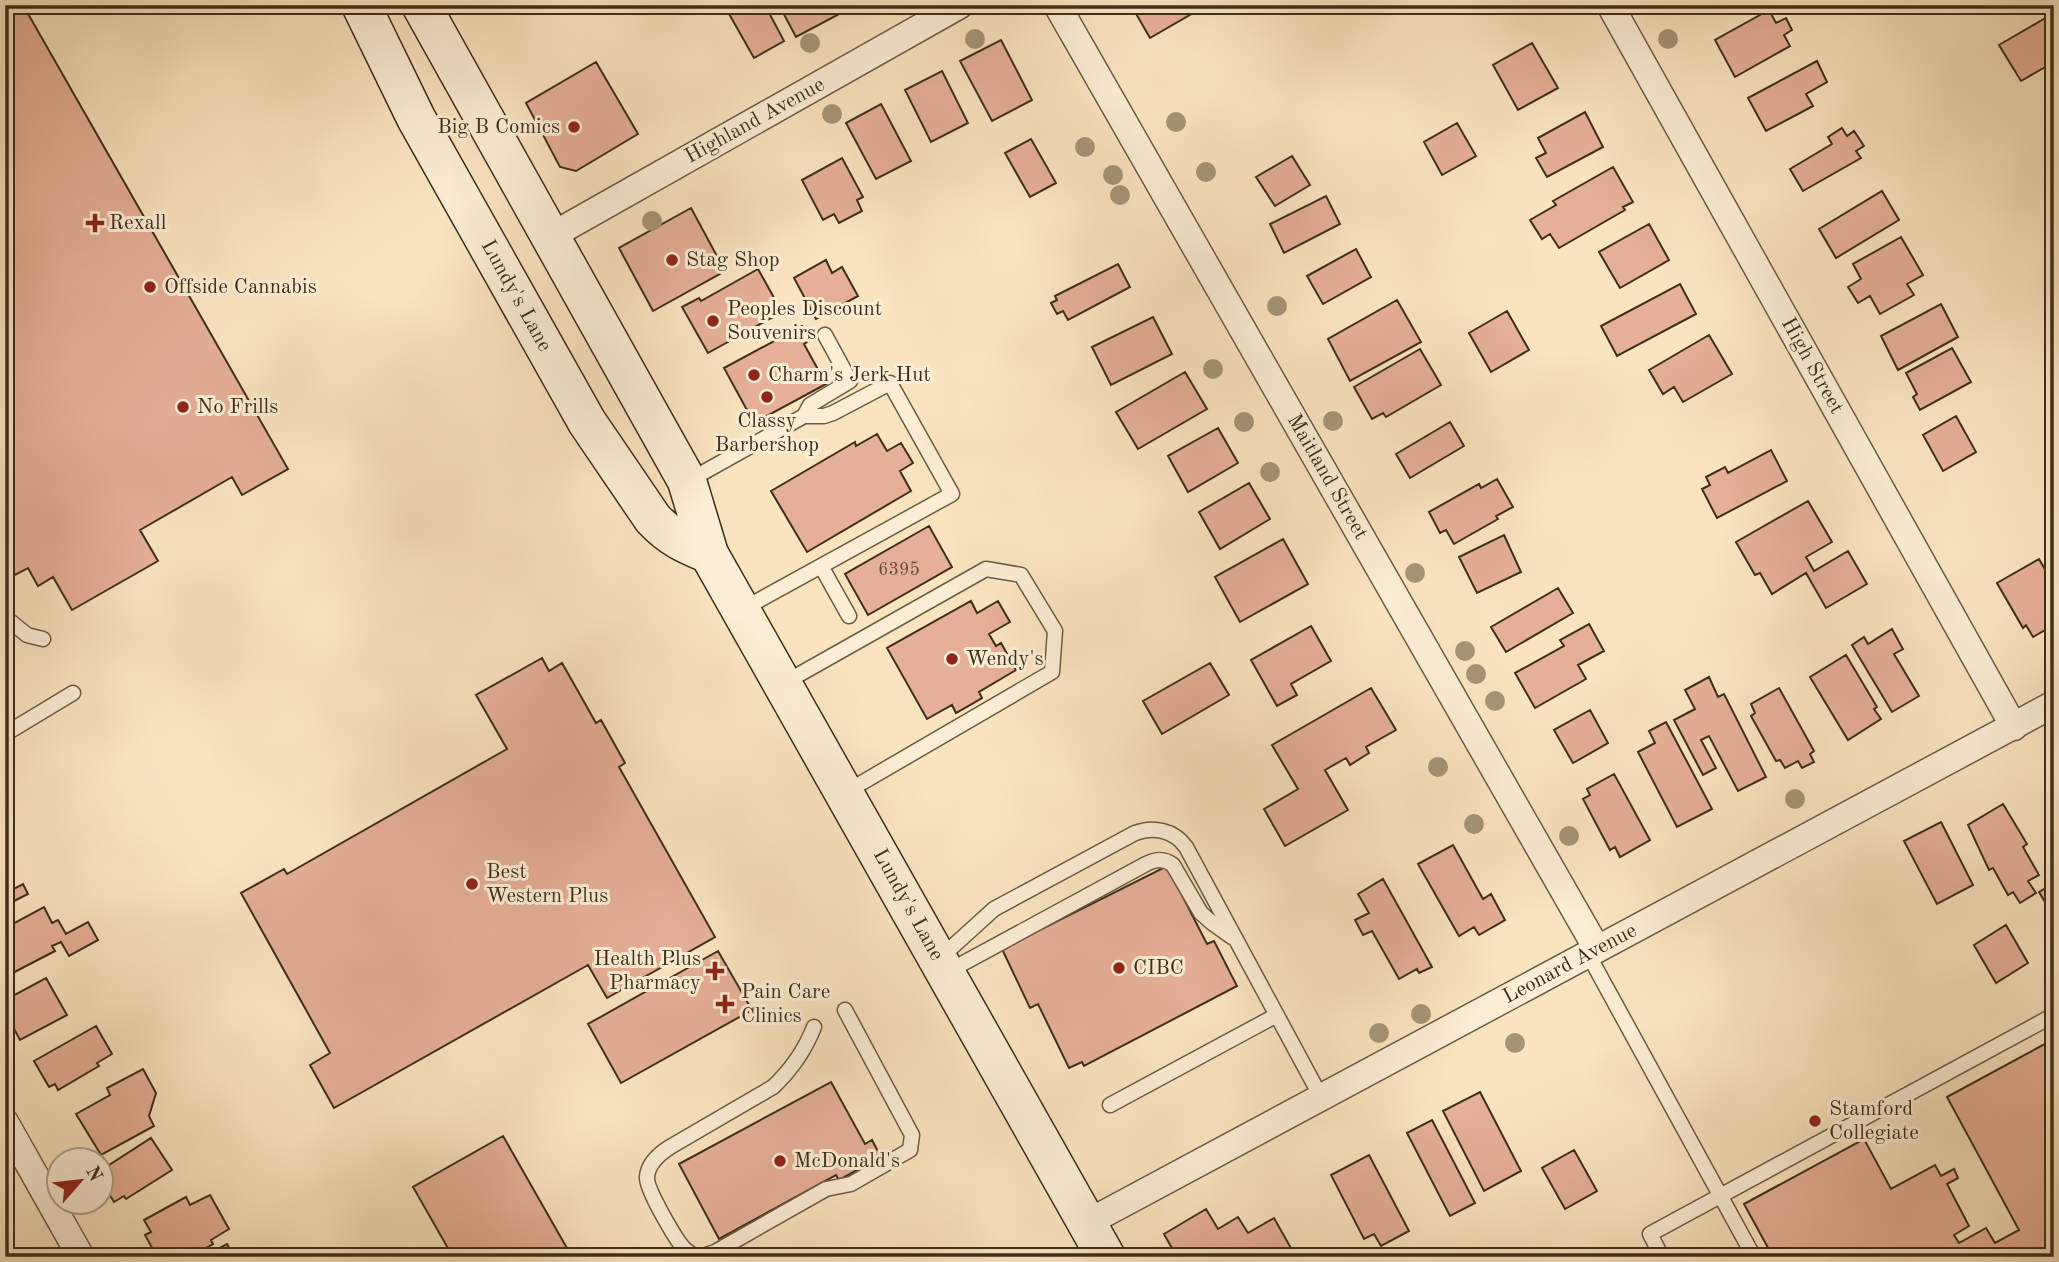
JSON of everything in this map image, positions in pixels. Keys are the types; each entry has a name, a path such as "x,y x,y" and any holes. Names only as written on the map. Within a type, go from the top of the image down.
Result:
{"main road":[{"name":"Lundy's Lane","path":"361,5 416,118 587,422 653,519 679,541 709,554"},
{"name":"Lundy's Lane","path":"429,11 687,481 709,554 1106,1257"}],"street":[{"name":"Highland Avenue","path":"551,236 960,5"},
{"name":"Maitland Street","path":"1057,5 1592,952"},
{"name":"High Street","path":"1609,5 2014,726"},
{"name":"Leonard Avenue","path":"1087,1223 2054,704"},
{"path":"5,1122 81,1257"}],"lane":[{"path":"804,416 810,405 850,382 825,335"},
{"path":"687,481 804,416 833,413 890,383 952,494 742,610"},
{"path":"821,566 849,616"},
{"path":"783,683 986,569 1021,575 1055,631 1052,672 845,792"},
{"path":"5,617 27,635 43,639"},
{"path":"5,734 74,693"},
{"path":"942,966 994,909 1135,833 1149,829 1164,831 1182,842 1321,1097"},
{"path":"942,966 1157,860 1168,861 1173,865 1205,916 1236,940"},
{"path":"1592,952 1754,1257"},
{"path":"814,1027 807,1046 774,1087 660,1153 652,1163 647,1177 649,1192 683,1248 698,1257 715,1252 826,1189 851,1184 910,1150 912,1135 845,1010"},
{"path":"1110,1105 1277,1015"},
{"path":"1662,1257 1650,1234 2054,1015"}],"building":[{"path":"5,5 23,5 288,469 242,495 232,477 140,530 158,561 72,610 53,577 38,586 28,568 15,575 5,558"},
{"path":"724,5 765,5 784,41 754,58"},
{"path":"779,5 840,5 843,12 796,37"},
{"path":"1131,5 1198,5 1200,9 1150,38"},
{"path":"1977,5 1994,5 1981,12"},
{"path":"1769,10 1776,23 1786,18 1792,30 1784,35 1790,46 1735,77 1715,40"},
{"path":"2049,16 2051,20 2054,18 2054,62 2021,81 1999,45"},
{"path":"1001,40 1032,100 992,121 960,61"},
{"path":"1532,43 1558,88 1518,110 1493,65"},
{"path":"1817,61 1827,82 1806,94 1813,106 1766,131 1748,98"},
{"path":"596,62 638,134 576,171 560,167 526,103"},
{"path":"942,71 968,123 931,142 905,90"},
{"path":"881,104 911,161 876,179 846,123"},
{"path":"1585,112 1603,147 1547,177 1536,158 1546,153 1538,138"},
{"path":"1457,123 1476,156 1442,175 1424,142"},
{"path":"1842,128 1847,136 1854,131 1864,146 1856,151 1861,158 1803,191 1790,169 1832,144 1828,137"},
{"path":"2054,129 2054,146 2053,147 2045,133"},
{"path":"1031,139 1056,183 1030,197 1005,153"},
{"path":"1292,156 1310,185 1275,206 1256,177"},
{"path":"842,158 863,197 857,200 862,211 839,223 834,214 823,220 802,180"},
{"path":"1613,167 1633,202 1623,207 1625,210 1559,248 1550,234 1542,239 1530,220 1556,205 1553,201"},
{"path":"1882,191 1899,220 1836,258 1819,229"},
{"path":"1326,196 1340,224 1284,253 1270,224"},
{"path":"691,208 725,271 653,311 619,248"},
{"path":"1649,224 1669,260 1620,288 1599,252"},
{"path":"1901,237 1923,275 1907,284 1914,295 1880,314 1870,296 1858,303 1848,287 1861,279 1853,264"},
{"path":"1356,249 1371,277 1323,304 1307,276"},
{"path":"826,260 832,273 842,267 858,296 816,319 794,278"},
{"path":"1118,264 1130,287 1068,320 1063,311 1057,314 1051,303 1057,300 1055,296"},
{"path":"758,269 782,312 708,353 682,307 699,298 701,301"},
{"path":"1680,284 1696,314 1617,356 1601,326"},
{"path":"1397,300 1421,342 1350,381 1328,339"},
{"path":"1941,304 1958,337 1898,370 1881,336"},
{"path":"1507,311 1529,350 1491,372 1469,333"},
{"path":"1153,317 1172,354 1111,385 1092,347"},
{"path":"802,326 810,340 804,344 826,384 754,423 724,368"},
{"path":"1709,335 1732,374 1683,402 1674,387 1663,394 1649,370"},
{"path":"1952,348 1971,382 1920,410 1913,397 1917,394 1906,373"},
{"path":"1420,349 1441,385 1386,417 1383,413 1372,419 1354,387"},
{"path":"1185,372 1207,409 1138,449 1116,412"},
{"path":"1956,416 1976,452 1943,471 1923,435"},
{"path":"1450,422 1464,446 1410,478 1396,454"},
{"path":"1218,428 1238,463 1188,492 1168,456"},
{"path":"877,434 887,451 901,443 913,463 900,471 911,491 807,552 771,491 855,442 856,446"},
{"path":"1771,450 1787,481 1717,518 1702,489 1710,485 1706,477 1725,467 1728,473"},
{"path":"1497,479 1513,507 1496,516 1498,519 1454,544 1446,530 1440,533 1429,512 1479,484 1481,488"},
{"path":"1249,483 1270,519 1220,549 1199,512"},
{"path":"1808,501 1832,542 1806,557 1814,571 1848,551 1867,584 1826,608 1806,573 1772,594 1760,573 1755,575 1736,542"},
{"path":"929,526 952,567 868,615 845,574"},
{"path":"1504,535 1521,572 1477,593 1459,557"},
{"path":"1283,539 1308,584 1240,622 1215,577"},
{"path":"2039,559 2054,585 2054,625 2033,637 2026,625 2023,628 1997,583"},
{"path":"1558,588 1573,613 1506,652 1491,627"},
{"name":"Wendy's","path":"971,601 977,613 998,601 1010,622 989,634 996,646 1001,643 1016,670 979,692 982,698 956,713 952,705 927,719 887,648"},
{"path":"1589,624 1604,651 1578,665 1586,679 1535,708 1515,673 1564,646 1560,640"},
{"path":"1311,626 1331,661 1291,684 1297,695 1277,706 1251,660"},
{"path":"1892,629 1903,649 1894,654 1919,696 1892,712 1852,645 1864,637 1868,644"},
{"path":"1846,655 1877,707 1874,709 1881,719 1848,740 1810,677"},
{"name":"Best Western Plus","path":"542,658 549,671 562,663 596,723 601,720 625,763 619,767 715,937 607,998 588,965 334,1108 310,1065 330,1053 241,893 284,869 287,874 507,749 476,695"},
{"path":"1210,663 1229,695 1162,734 1143,701"},
{"path":"1709,677 1718,697 1724,694 1766,777 1738,791 1709,736 1701,740 1716,768 1703,775 1674,720 1695,709 1685,690"},
{"path":"1371,688 1396,730 1366,747 1369,753 1350,765 1346,758 1325,770 1348,810 1285,846 1264,809 1298,789 1272,745"},
{"path":"1779,688 1814,751 1810,754 1814,762 1802,768 1798,761 1785,768 1780,760 1776,761 1751,716 1755,713 1751,704"},
{"path":"1590,710 1608,743 1573,763 1554,730"},
{"path":"1666,722 1712,809 1677,827 1638,752 1655,743 1649,731"},
{"path":"1614,774 1650,840 1620,857 1615,847 1610,850 1583,799 1590,795 1587,789"},
{"path":"2003,804 2027,844 2023,847 2039,875 2028,881 2036,893 2020,903 2013,892 2008,895 1993,868 1989,870 1968,825"},
{"path":"1941,822 1973,885 1937,904 1904,841"},
{"path":"1453,845 1483,899 1491,894 1505,920 1479,935 1474,927 1459,936 1418,864"},
{"name":"CIBC","path":"1167,866 1207,944 1214,941 1237,986 1084,1066 1082,1062 1069,1068 1038,1004 1030,1008 1002,949"},
{"path":"5,877 12,890 23,884 28,894 6,905 13,918 5,921"},
{"path":"1383,879 1432,967 1419,973 1417,969 1399,979 1372,931 1363,935 1355,920 1369,913 1358,894"},
{"path":"2054,883 2054,917 2039,892"},
{"path":"44,907 52,923 58,920 66,934 88,922 98,940 69,956 61,942 52,946 55,951 5,977 5,928"},
{"path":"2006,925 2028,963 1996,983 1974,945"},
{"path":"718,951 752,1010 621,1083 588,1024"},
{"path":"46,978 67,1015 20,1040 5,1012 5,1000"},
{"path":"96,1026 112,1054 97,1063 99,1066 58,1090 55,1084 49,1087 34,1061"},
{"path":"2054,1039 2054,1257 1773,1257 1744,1204 1864,1139 1891,1189 1935,1165 1941,1176 1954,1169 1958,1178 1947,1184 1969,1226 1954,1235 1959,1243 1986,1228 1995,1243 2019,1230 1947,1097"},
{"path":"143,1069 156,1093 149,1116 154,1126 116,1147 96,1146 76,1114 110,1095 107,1088"},
{"name":"McDonald's","path":"831,1082 865,1144 872,1140 881,1157 839,1180 836,1175 719,1239 679,1164"},
{"path":"1480,1092 1521,1171 1484,1191 1443,1111"},
{"path":"1432,1120 1475,1203 1450,1216 1407,1133"},
{"path":"503,1136 572,1257 453,1257 413,1187"},
{"path":"151,1138 172,1170 126,1199 124,1196 116,1201 116,1161"},
{"path":"1574,1150 1597,1191 1565,1209 1542,1168"},
{"path":"1369,1155 1409,1231 1381,1246 1374,1234 1364,1239 1331,1175"},
{"path":"210,1195 229,1229 211,1240 213,1244 190,1257 167,1257 165,1253 157,1257 145,1235 151,1232 144,1220 186,1197 190,1205"},
{"path":"1206,1209 1218,1229 1238,1217 1248,1233 1274,1218 1296,1257 1177,1257 1164,1234"},
{"path":"227,1244 234,1257 203,1257"}],"place":[{"name":"Big B Comics","path":"574,127"},
{"name":"Rexall","path":"95,223"},
{"name":"Stag Shop","path":"672,260"},
{"name":"Offside Cannabis","path":"150,287"},
{"name":"Peoples Discount Souvenirs","path":"713,321"},
{"name":"Charm's Jerk Hut","path":"754,375"},
{"name":"Classy Barbershop","path":"767,397"},
{"name":"No Frills","path":"183,407"},
{"name":"Wendy's","path":"952,659"},
{"name":"Best Western Plus","path":"472,884"},
{"name":"CIBC","path":"1119,968"},
{"name":"Health Plus Pharmacy","path":"715,971"},
{"name":"Pain Care Clinics","path":"725,1004"},
{"name":"Stamford Collegiate","path":"1815,1121"},
{"name":"McDonald's","path":"780,1161"}]}
